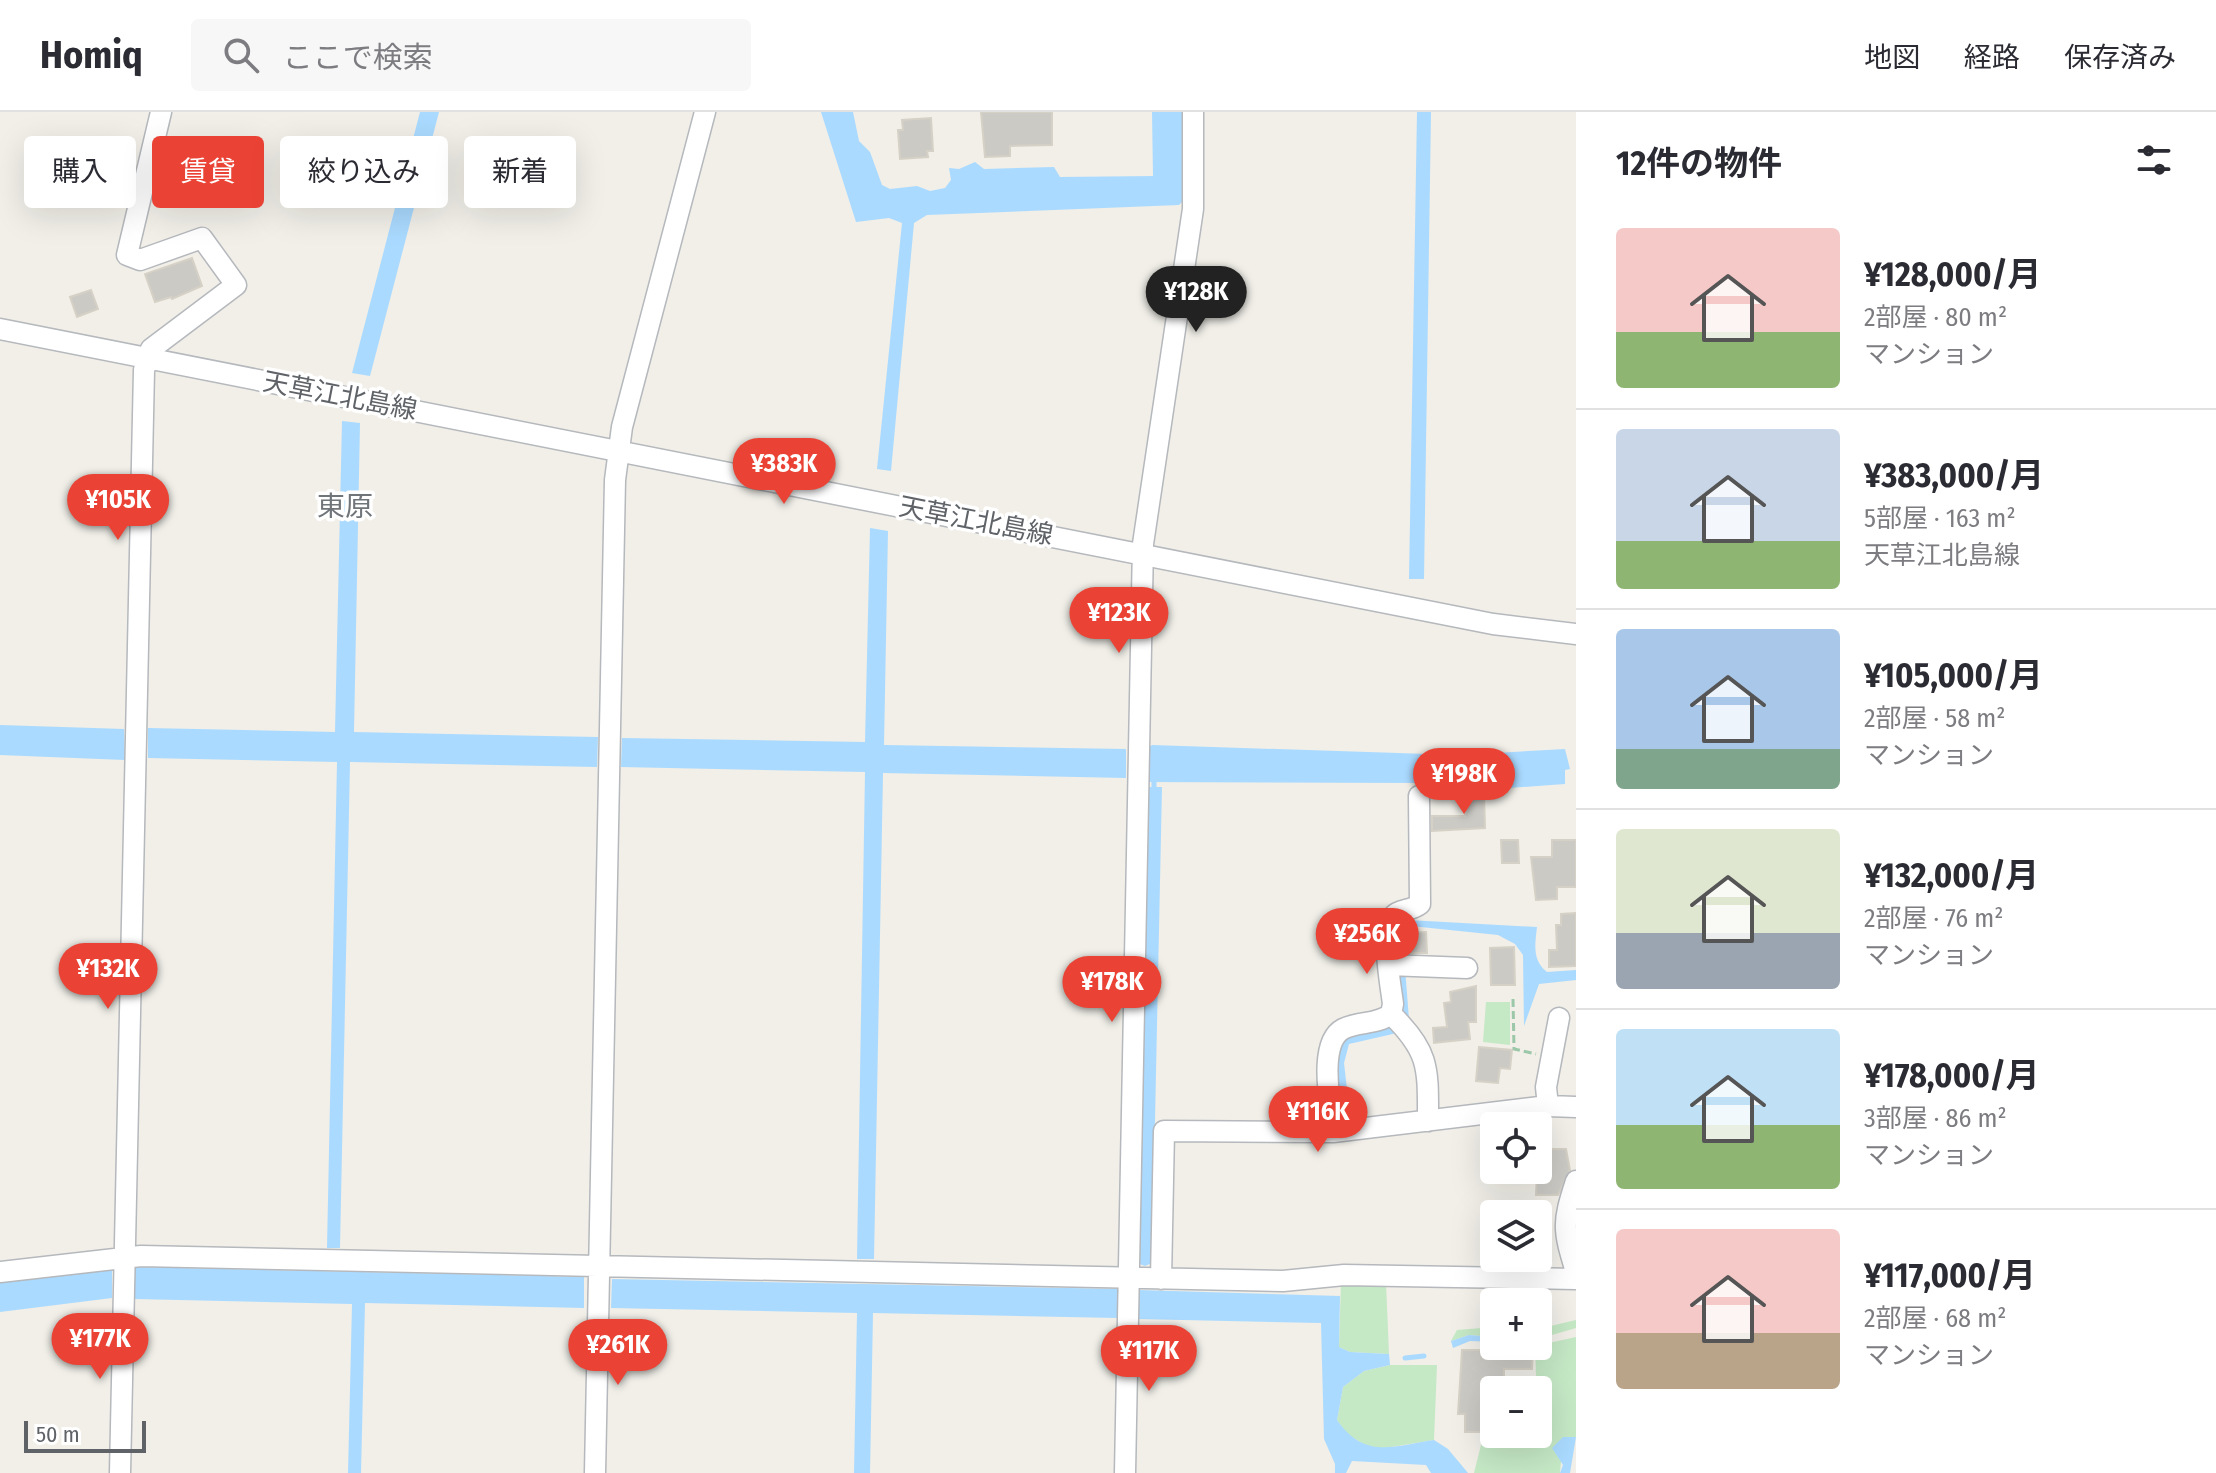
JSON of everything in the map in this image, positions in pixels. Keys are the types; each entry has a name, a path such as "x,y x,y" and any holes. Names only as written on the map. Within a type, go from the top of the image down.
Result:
{"street":[{"path":"120,1473 144,370 151,349 236,285 202,238 140,260 127,255 161,112"},
{"path":"595,1473 618,452 705,112"},
{"path":"1125,1473 1143,554 1193,209 1193,112"},
{"name":"天草江北島線","path":"0,329 1493,624 1576,634"},
{"path":"1419,796 1420,904 1390,919 1386,937 1398,966 1393,1004 1399,1021 1421,1049 1428,1074 1428,1121"},
{"path":"1398,966 1467,968"},
{"path":"1548,1106 1546,1087 1559,1018"},
{"path":"1333,1132 1328,1067 1330,1045 1342,1029 1399,1021"},
{"path":"1161,1279 1164,1131 1333,1132 1548,1106 1576,1107"},
{"path":"1576,1181 1564,1219 1564,1232 1576,1272"},
{"path":"0,1272 1129,1296 1161,1279 1283,1281 1344,1275 1576,1279"}],"path":[{"path":"1513,999 1514,1049 1552,1057"}],"green space":[{"path":"1486,1002 1510,1002 1510,1045 1483,1042"},
{"path":"1341,1282 1386,1283 1389,1354 1350,1352 1339,1347"},
{"path":"1576,1320 1576,1328 1552,1335 1552,1326"},
{"path":"1480,1328 1480,1336 1469,1335 1451,1341 1457,1330"},
{"path":"1576,1337 1576,1437 1563,1438 1560,1473 1474,1473 1480,1448 1552,1448 1552,1376 1536,1376 1535,1360 1552,1360 1552,1342"},
{"path":"1390,1365 1437,1365 1434,1440 1373,1450 1347,1434 1337,1420 1343,1387 1364,1371"}],"water":[{"path":"420,112 439,112 433,136 414,136"},
{"path":"821,112 853,112 859,141 870,152 882,185 890,189 917,186 930,191 945,188 951,180 949,168 959,169 975,162 984,169 1054,167 1060,177 1153,176 1152,112 1183,112 1183,201 1179,205 927,215 914,223 891,471 877,469 902,223 889,218 856,222"},
{"path":"1417,112 1431,112 1424,579 1409,579"},
{"path":"395,208 414,208 370,376 352,373"},
{"path":"342,421 360,423 354,732 598,737 597,767 350,762 340,1248 327,1248 337,762 148,758 148,728 335,732"},
{"path":"870,528 888,531 884,745 1126,749 1126,778 883,773 874,1259 857,1259 865,772 621,767 622,738 865,742"},
{"path":"0,725 124,729 125,760 0,755"},
{"path":"1152,745 1458,755 1565,749 1570,769 1565,770 1565,784 1494,789 1419,783 1145,782 1147,749"},
{"path":"1145,787 1162,787 1152,1263 1145,1266 1137,1263"},
{"path":"1408,920 1537,927 1536,952 1542,967 1547,972 1576,970 1576,980 1539,984 1524,1026 1523,955 1515,944 1498,935 1411,926 1402,930 1409,1019 1397,1033 1349,1044 1344,1063 1350,1116 1349,1122 1343,1122 1337,1079 1340,1049 1353,1033 1403,1015 1394,946 1398,923"},
{"path":"135,1267 584,1277 584,1308 365,1303 361,1473 348,1473 352,1304 135,1299"},
{"path":"112,1269 112,1298 0,1312 0,1282"},
{"path":"612,1279 1119,1289 1118,1318 873,1313 870,1473 854,1473 857,1313 611,1308"},
{"path":"1139,1290 1340,1296 1339,1347 1350,1352 1389,1354 1390,1365 1364,1371 1343,1387 1337,1420 1358,1441 1369,1445 1393,1447 1434,1440 1448,1449 1468,1473 1431,1473 1426,1465 1352,1461 1346,1473 1335,1473 1335,1464 1324,1439 1321,1323 1138,1319"},
{"path":"1469,1335 1480,1336 1480,1341 1470,1341 1453,1348 1451,1341"},
{"path":"1563,1437 1576,1437 1570,1473 1560,1473 1563,1465 1552,1448"}],"building":[{"path":"981,112 1052,112 1052,145 1010,146 1010,156 985,157"},
{"path":"931,118 933,151 927,151 928,157 900,159 898,130 903,130 902,120"},
{"path":"192,258 202,286 172,299 155,302 145,274"},
{"path":"91,290 98,309 77,317 70,297"},
{"path":"1484,794 1485,828 1432,831 1432,816 1465,816 1465,795"},
{"path":"1501,840 1518,840 1519,863 1502,863"},
{"path":"1552,840 1576,840 1576,887 1557,887 1557,899 1536,900 1531,857 1552,857"},
{"path":"1576,913 1576,966 1549,967 1549,950 1557,950 1556,925 1561,925 1561,914"},
{"path":"1426,932 1427,953 1410,953 1410,933"},
{"path":"1514,947 1515,985 1491,985 1490,948"},
{"path":"1476,986 1476,1022 1468,1022 1470,1039 1434,1043 1433,1028 1447,1027 1444,1003 1451,1002 1450,992"},
{"path":"1479,1047 1512,1050 1510,1069 1500,1068 1498,1083 1476,1081"},
{"path":"1552,1149 1566,1149 1570,1170 1558,1195 1536,1195 1536,1184 1552,1184"},
{"path":"1462,1350 1480,1350 1480,1360 1532,1360 1532,1369 1504,1369 1504,1376 1480,1376 1480,1432 1465,1432 1465,1414 1458,1414"}],"waterway":[{"path":"1154,782 1154,787"},
{"path":"1405,1358 1424,1356"}],"district":[{"name":"東原","path":"345,506"}]}
